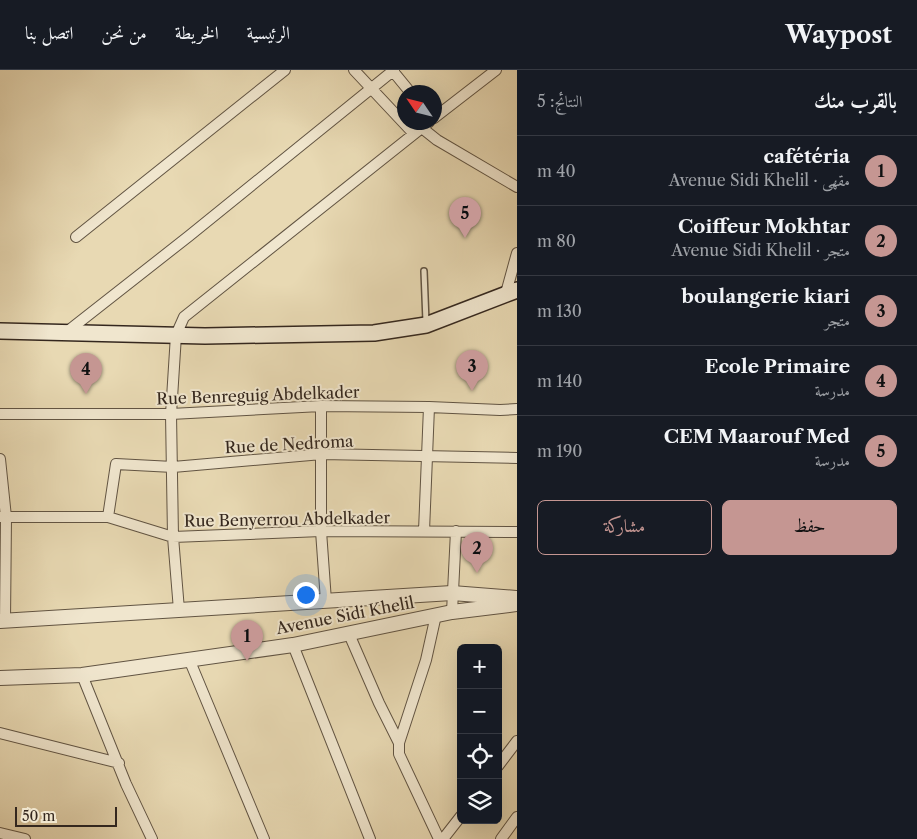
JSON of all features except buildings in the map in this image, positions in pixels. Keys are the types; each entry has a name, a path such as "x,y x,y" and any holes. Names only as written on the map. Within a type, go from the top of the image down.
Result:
{"main road":[{"path":"0,330 176,335 374,333 426,325 512,292"}],"street":[{"path":"76,237 284,70"},
{"path":"354,70 372,88 397,108"},
{"path":"68,331 393,70 405,85"},
{"path":"442,112 496,70"},
{"path":"179,610 173,537 171,414 176,335 184,317 419,130"},
{"path":"424,130 437,140 517,187"},
{"path":"512,292 517,253"},
{"path":"321,406 321,531 326,601"},
{"name":"Rue Benreguig Abdelkader","path":"0,414 171,414 321,406 517,409"},
{"path":"424,531 429,407"},
{"name":"Rue de Nedroma","path":"108,516 116,464 173,467 322,454 517,458"},
{"path":"0,459 3,517 3,621"},
{"name":"Rue Benyerrou Abdelkader","path":"3,517 108,516 173,537 321,531 517,532"},
{"path":"452,612 456,531"},
{"name":"Avenue Sidi Khelil","path":"3,621 452,593 517,598"},
{"name":"Avenue Sidi Khelil","path":"0,678 82,675 293,645 452,612 517,604"},
{"path":"398,743 426,660 436,615"},
{"path":"349,634 398,743 399,754 439,839"},
{"path":"293,645 370,839"},
{"path":"190,659 264,839"},
{"path":"82,675 126,784 152,839"},
{"path":"0,733 119,763"},
{"path":"502,761 517,741"},
{"path":"501,839 517,817"},
{"path":"443,839 457,821"},
{"path":"0,832 25,839"}],"lane":[{"path":"424,271 426,325"}],"place":[{"name":"CEM Maarouf Med","path":"465,238"},
{"name":"boulangerie kiari","path":"472,391"},
{"name":"Ecole Primaire","path":"86,394"},
{"name":"Coiffeur Mokhtar","path":"477,573"},
{"name":"cafétéria","path":"247,661"}]}
